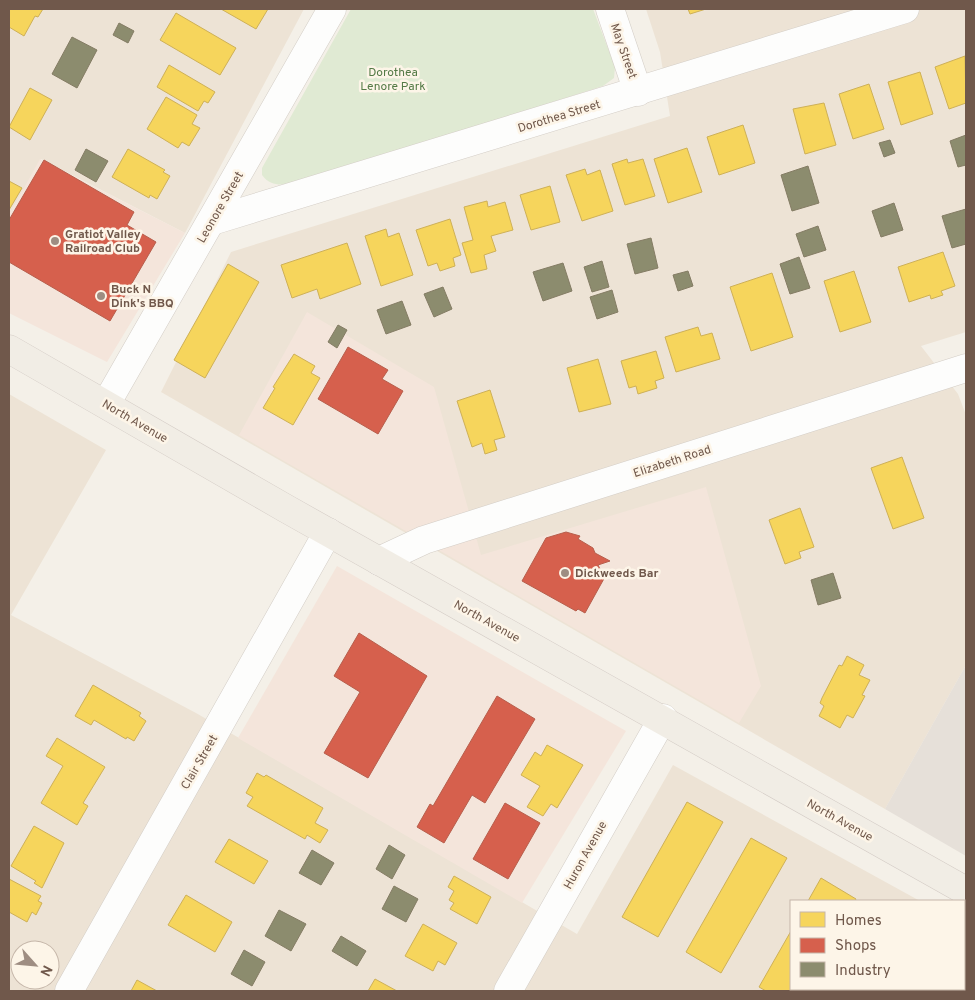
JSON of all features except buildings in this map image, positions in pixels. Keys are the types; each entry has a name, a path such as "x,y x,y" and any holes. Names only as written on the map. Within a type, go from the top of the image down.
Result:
{"main road":[{"name":"North Avenue","path":"9,349 379,561 663,718 966,891"}],"street":[{"name":"Leonore Street","path":"106,404 332,9"},
{"name":"May Street","path":"610,9 638,92"},
{"name":"Dorothea Street","path":"212,221 904,9"},
{"name":"Elizabeth Road","path":"379,561 424,540 966,368"},
{"name":"Clair Street","path":"69,991 328,532"},
{"name":"Huron Avenue","path":"508,991 663,718"}],"shaded area":[{"path":"9,9 304,9 185,233 41,159 9,215"},
{"path":"646,9 966,9 966,332 921,346 958,394 966,415 966,665 885,809 161,392 231,252 670,116 660,52"},
{"path":"40,159 185,233 107,362 9,313 9,215"},
{"path":"307,312 434,387 481,555 706,487 761,686 739,723 239,435"},
{"path":"9,394 106,450 11,615 196,713 577,934 673,765 918,900 790,900 790,990 934,990 9,991"},
{"path":"337,566 626,731 522,903 238,738"},
{"path":"966,665 966,856 885,809"}],"green space":[{"name":"Dorothea Lenore Park","path":"351,9 593,9 615,67 614,78 603,86 301,182 275,184 270,182 262,175 262,168"}],"place":[{"name":"Gratiot Valley Railroad Club","path":"55,241"},
{"name":"Buck N Dink's BBQ","path":"101,296"},
{"name":"Dickweeds Bar","path":"565,573"}]}
